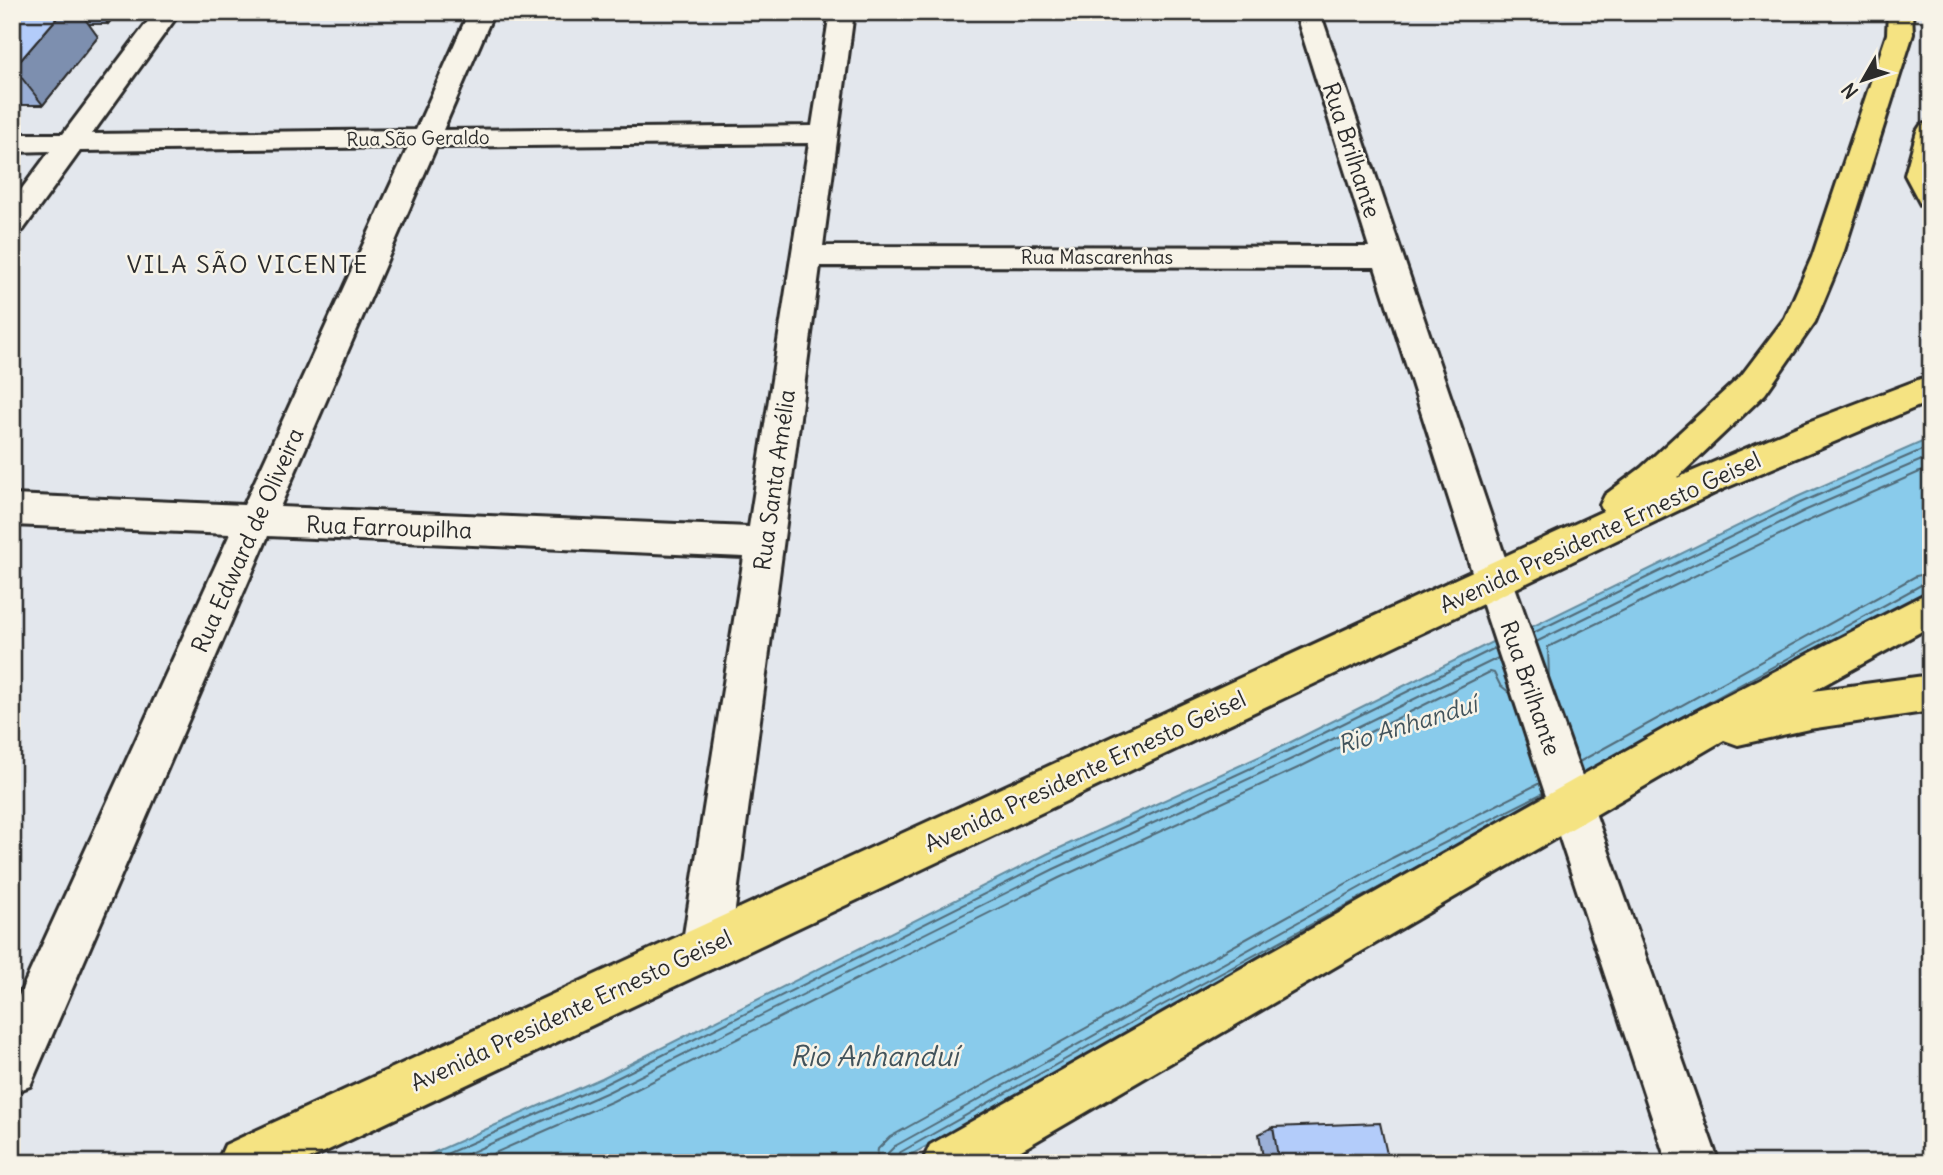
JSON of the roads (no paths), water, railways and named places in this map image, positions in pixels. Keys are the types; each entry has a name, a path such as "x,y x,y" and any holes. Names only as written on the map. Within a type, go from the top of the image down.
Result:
{"main road":[{"path":"1560,548 1654,478 1753,385 1799,322 1827,257 1900,34 1900,12"},
{"path":"1931,131 1919,175 1931,198"},
{"name":"Avenida Presidente Ernesto Geisel","path":"243,1163 706,947 1500,598 1560,548 1831,426 1931,387"},
{"path":"948,1163 1691,736 1931,607"},
{"path":"1691,736 1809,710 1931,693"}],"street":[{"path":"12,223 168,12"},
{"name":"Rua Edward de Oliveira","path":"12,1068 482,12"},
{"name":"Rua Santa Amélia","path":"706,947 842,12"},
{"name":"Rua Brilhante","path":"1307,12 1500,598 1693,1163"},
{"name":"Rua São Geraldo","path":"12,142 824,134"},
{"name":"Rua Mascarenhas","path":"806,256 1388,257"},
{"name":"Rua Farroupilha","path":"12,510 765,543"}],"water":[{"name":"Rio Anhanduí","path":"1931,438 1931,598 1404,881 896,1163 410,1163 602,1078 1047,854 1289,743 1508,634 1513,636 1797,497"}],"district":[{"name":"VILA SÃO VICENTE","path":"248,264"}]}
